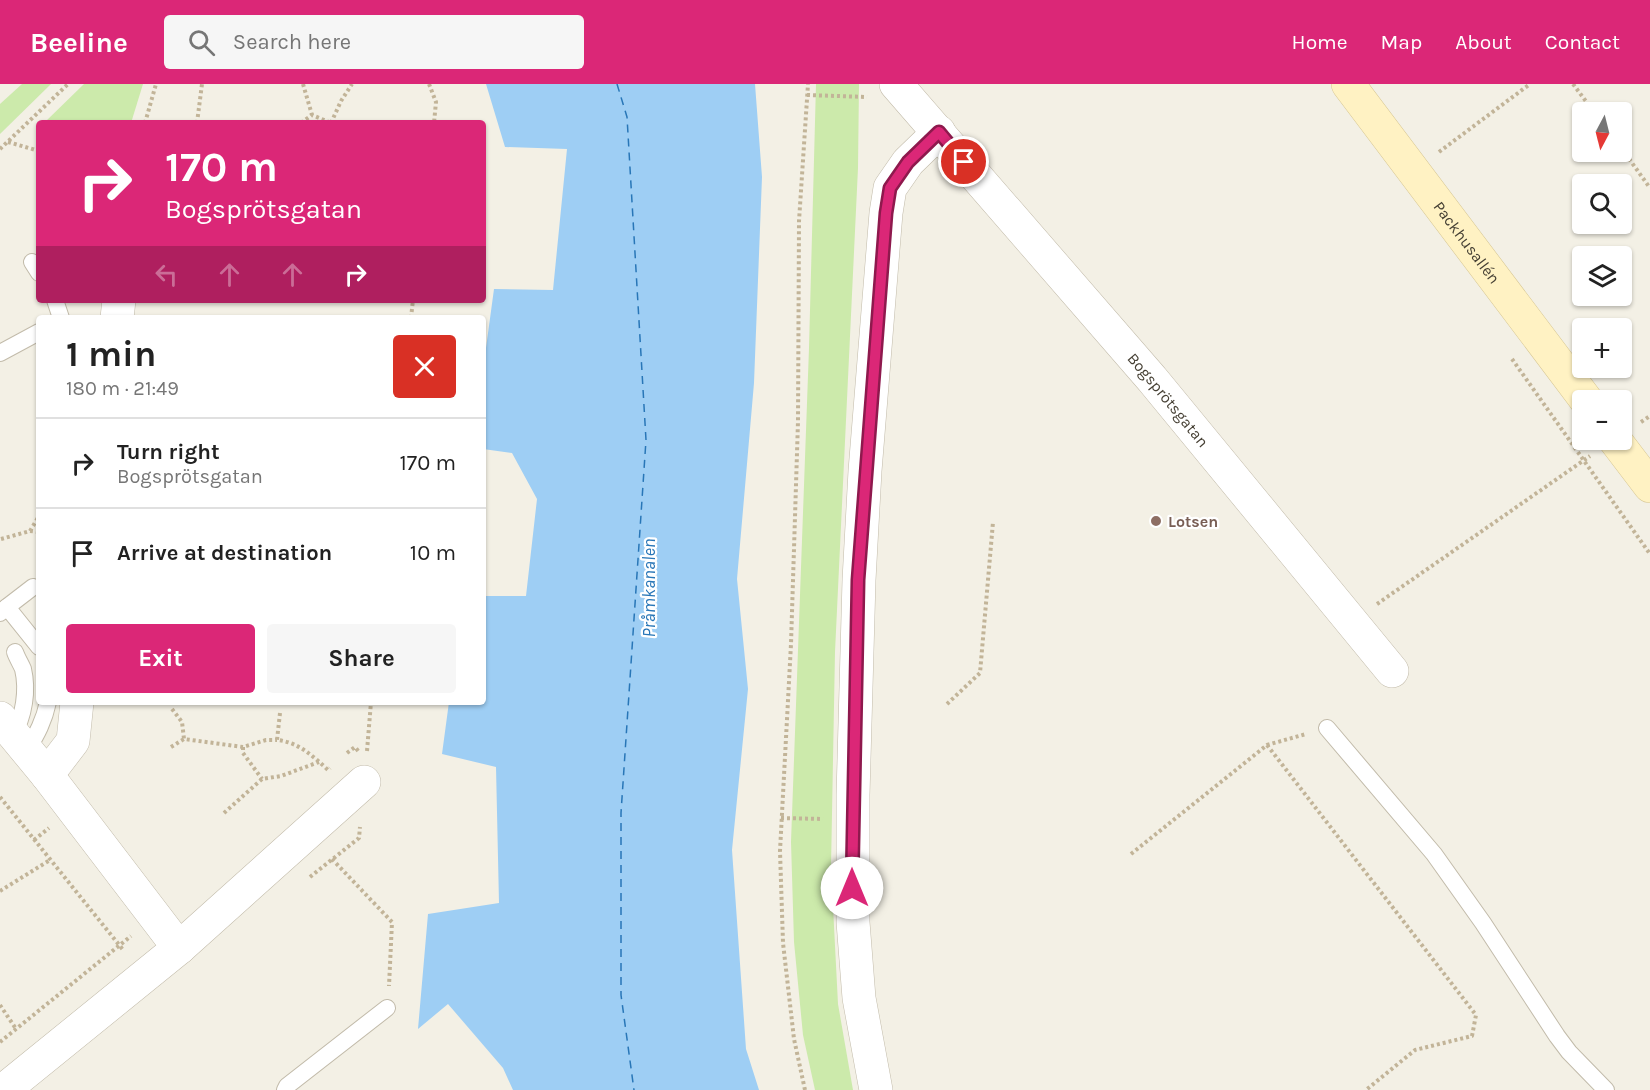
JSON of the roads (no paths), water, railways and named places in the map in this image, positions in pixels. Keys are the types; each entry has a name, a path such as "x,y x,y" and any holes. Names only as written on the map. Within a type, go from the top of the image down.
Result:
{"street":[{"name":"Packhusallén","path":"1348,84 1578,390"},
{"name":"Bogsprötsgatan","path":"884,89 939,132 989,193 1152,379 1392,671"},
{"path":"876,1090 859,998 852,910 858,580 886,213 890,188 908,162 939,132"},
{"path":"1623,450 1650,486"},
{"path":"47,775 73,741 77,705"},
{"path":"13,734 179,948"},
{"path":"15,1087 179,948 358,771"}],"lane":[{"path":"0,353 36,334"},
{"path":"33,587 3,610 36,644"},
{"path":"13,734 19,725 25,692 23,670 15,652"},
{"path":"13,734 37,734 47,705"},
{"path":"1327,728 1434,854 1483,923 1557,1036 1569,1052 1606,1090"},
{"path":"285,1090 287,1086 387,1008"}],"water":[{"name":"Pråmkanalen","path":"486,84 755,84 762,177 754,383 737,579 748,689 732,850 746,1049 759,1090 513,1090 503,1068 448,1004 418,1029 428,914 499,903 496,767 442,754 449,705 486,705 486,596 526,596 537,499 512,453 486,449 486,348 494,289 553,290 567,149 505,147"}],"place":[{"name":"Lotsen","path":"1156,521"}]}
